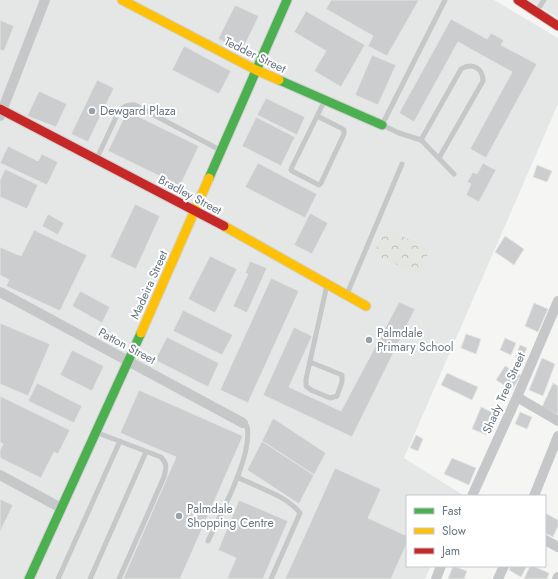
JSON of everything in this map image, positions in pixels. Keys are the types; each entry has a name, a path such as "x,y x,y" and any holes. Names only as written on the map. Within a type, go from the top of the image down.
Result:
{"street":[{"path":"1,112 45,0"},
{"name":"Tedder Street","path":"122,0 256,70 382,125"},
{"name":"Madeira Street","path":"29,579 128,362 287,0"},
{"path":"518,0 558,26"},
{"name":"Bradley Street","path":"1,112 97,159 195,210 366,306"},
{"name":"Patton Street","path":"0,292 243,423"},
{"name":"Shady Tree Street","path":"472,495 517,397 558,301"},
{"path":"517,397 558,421"},
{"path":"534,495 558,436"},
{"path":"0,475 61,508"},
{"path":"546,541 558,547"},
{"path":"436,579 442,567"},
{"path":"498,579 504,567"}],"lane":[{"path":"445,0 382,125 420,140 454,174"},
{"path":"536,12 544,0"},
{"path":"420,140 461,69 469,65 476,67 482,73 483,81 439,158"},
{"path":"317,116 344,130 344,134 319,185 291,170 317,116 325,101"},
{"path":"97,159 119,111 124,106 130,105 135,105 221,151"},
{"path":"346,295 402,164"},
{"path":"310,362 342,375 342,382 337,396 330,398 311,390 306,386 306,379 327,284"},
{"path":"208,541 242,466 249,434 247,426 243,423"},
{"path":"96,432 161,457 166,462 164,477 120,579"},
{"path":"58,579 120,441"},
{"path":"90,579 146,452"},
{"path":"237,477 285,500 295,506 300,513 271,579"}],"shaded area":[{"path":"0,0 494,0 558,38 558,104 404,458 463,495 406,495 406,567 431,567 425,579 0,579"},
{"path":"529,0 558,0 558,18"}],"green space":[{"path":"386,229 430,249 419,275 374,254"}],"building":[{"path":"331,0 419,0 387,56 368,46 373,36 326,9"},
{"path":"235,5 259,16 242,51 218,39"},
{"path":"306,11 365,45 341,87 314,71 326,51 294,32"},
{"path":"451,19 487,39 491,33 504,40 501,45 537,64 486,158 470,149 512,72 458,42 414,122 399,113"},
{"path":"0,20 14,26 4,51 0,50"},
{"path":"184,46 231,71 219,94 172,70"},
{"path":"372,55 396,65 378,105 355,95"},
{"name":"Dewgard Plaza","path":"97,80 114,88 88,142 71,134"},
{"path":"39,91 67,104 56,127 27,116"},
{"path":"266,98 305,117 297,135 257,115"},
{"path":"127,111 199,146 180,186 108,151"},
{"path":"256,117 295,137 281,166 242,146"},
{"path":"8,146 38,161 42,154 58,162 47,185 0,163"},
{"path":"258,163 317,194 305,218 245,187"},
{"path":"483,163 496,170 479,202 466,195 471,184 467,182 473,172 477,174"},
{"path":"537,165 552,171 547,182 533,177"},
{"path":"5,169 38,185 27,209 0,197 0,180"},
{"path":"135,204 160,216 136,269 110,257"},
{"path":"310,213 328,223 312,254 294,245"},
{"path":"48,214 64,223 58,235 42,226"},
{"path":"34,230 87,255 60,311 6,286 9,280 0,275 0,247 21,256"},
{"path":"505,236 524,249 514,265 495,252"},
{"path":"210,256 237,269 215,313 188,299"},
{"path":"250,261 267,268 247,313 233,306 248,274 245,273"},
{"path":"271,278 299,291 248,403 220,390"},
{"path":"80,291 110,307 102,323 72,306"},
{"path":"399,302 415,309 352,437 263,395 294,327 312,336 289,387 341,411"},
{"path":"534,303 548,309 538,332 525,326"},
{"path":"183,310 233,335 222,355 173,331"},
{"path":"0,323 50,344 28,396 0,384"},
{"path":"466,334 481,339 476,354 461,348"},
{"path":"167,337 219,363 208,387 155,360"},
{"path":"505,338 516,343 511,355 500,350"},
{"path":"520,345 527,348 522,359 515,357"},
{"path":"72,350 104,366 92,391 60,375"},
{"path":"542,358 555,364 543,396 529,390"},
{"path":"505,366 521,375 512,390 496,380"},
{"path":"447,373 478,387 472,400 441,385"},
{"path":"37,383 82,406 74,423 28,401"},
{"path":"553,383 558,386 558,415 542,407"},
{"name":"Palmdale Shopping Centre","path":"139,390 243,436 180,579 123,579 176,457 120,433"},
{"path":"0,396 70,430 58,454 54,452 41,478 0,458 0,450 3,444 0,442"},
{"path":"481,407 496,414 487,435 472,429"},
{"path":"520,412 532,417 527,429 515,424"},
{"path":"273,418 326,453 314,475 262,441"},
{"path":"416,435 423,439 418,451 410,448"},
{"path":"262,441 314,475 299,504 247,470"},
{"path":"452,458 476,468 469,485 444,474"},
{"path":"335,468 381,489 368,518 406,536 406,545 391,579 285,579"},
{"path":"0,499 13,505 0,532"},
{"path":"239,500 288,521 263,579 227,579 236,558 218,550"},
{"path":"546,514 558,520 558,526 553,537 546,534"},
{"path":"453,567 467,571 464,579 448,579"},
{"path":"510,567 526,567 521,577 509,570"},
{"path":"530,567 535,567 549,573 547,579 524,579"}],"traffic: fast":[{"path":"209,178 287,0"},
{"path":"279,80 382,125"},
{"path":"29,579 141,333"}],"traffic: slow":[{"path":"122,0 256,70 279,80"},
{"path":"141,333 209,178"},
{"path":"224,226 366,306"}],"traffic: jam":[{"path":"518,0 558,26"},
{"path":"0,109 224,226"}],"place":[{"name":"Dewgard Plaza","path":"92,111"},
{"name":"Palmdale Primary School","path":"369,340"},
{"name":"Palmdale Shopping Centre","path":"179,516"}]}
